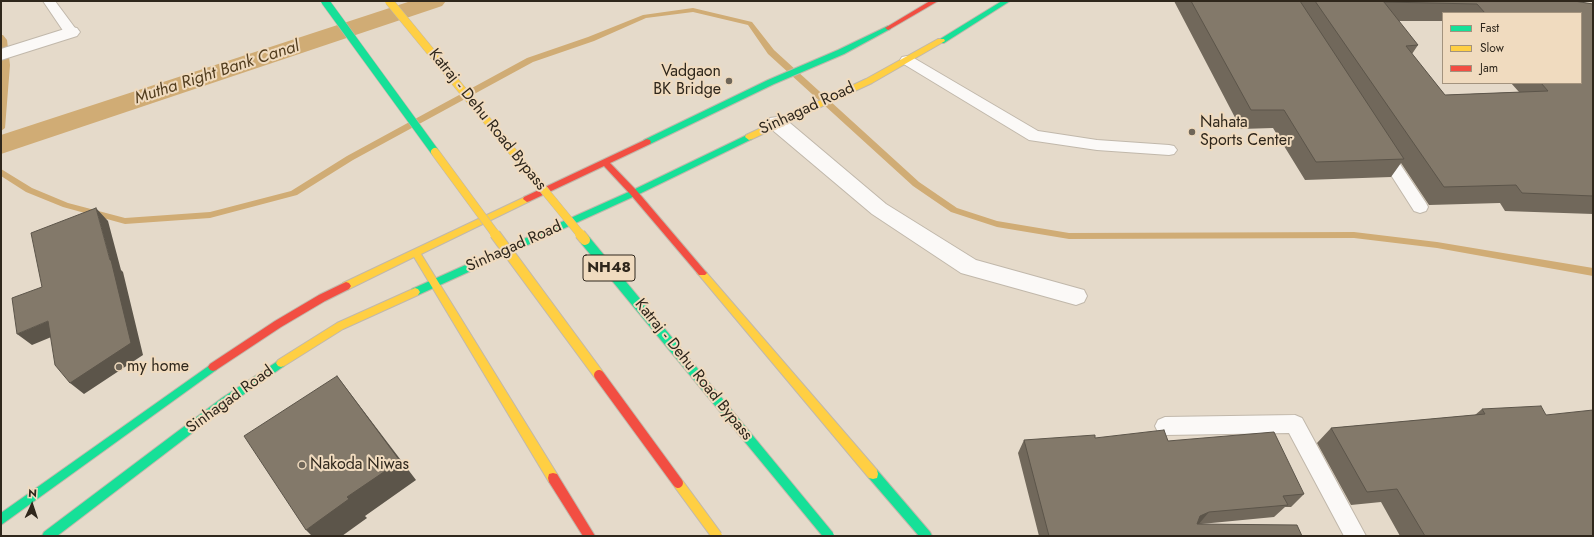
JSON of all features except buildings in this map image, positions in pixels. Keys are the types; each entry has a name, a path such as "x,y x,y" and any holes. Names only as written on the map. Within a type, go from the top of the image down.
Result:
{"main road":[{"path":"325,1 717,536"},
{"name":"Katraj - Dehu Road Bypass","path":"389,1 829,536"},
{"path":"1,520 200,375 278,324 322,298 606,163 771,82 841,52 883,31 934,1"},
{"name":"Sinhagad Road","path":"48,536 226,401 301,350 340,326 634,193 802,111 869,81 1007,1"},
{"path":"606,163 634,193 926,536"},
{"path":"416,253 589,536"}],"street":[{"path":"1,55 71,32"},
{"path":"777,123 880,209 969,267 1076,296"}],"lane":[{"path":"49,1 71,32"},
{"path":"907,60 930,76 1034,136 1097,145 1169,150"},
{"path":"1374,137 1420,207"},
{"path":"1165,426 1295,424 1355,536"}],"waterway":[{"name":"Mutha Right Bank Canal","path":"1,145 434,1"},
{"path":"1,172 29,190 66,205 125,221 210,215 294,193 350,158 530,60 591,39 645,16 693,10 750,23 771,52 916,184 954,210 997,224 1069,236 1354,235 1437,245 1593,272"},
{"path":"1,37 3,40 6,65 1,128"}],"traffic: fast":[{"path":"325,1 435,152"},
{"path":"941,41 1007,1"},
{"path":"647,142 771,82 841,52 888,28"},
{"path":"415,292 634,193 749,137"},
{"path":"585,240 829,536"},
{"path":"48,536 226,401 281,363"},
{"path":"1,520 213,367"},
{"path":"873,474 926,536"}],"traffic: slow":[{"path":"389,1 585,240"},
{"path":"749,137 869,81 941,41"},
{"path":"435,152 599,375"},
{"path":"346,286 527,199"},
{"path":"416,253 553,478"},
{"path":"702,273 873,474"},
{"path":"281,363 340,326 415,292"},
{"path":"678,483 717,536"}],"traffic: jam":[{"path":"888,28 935,1"},
{"path":"527,199 647,142"},
{"path":"606,163 634,193 702,273"},
{"path":"213,367 278,324 322,298 346,286"},
{"path":"599,375 678,483"},
{"path":"553,478 589,536"}],"place":[{"name":"Vadgaon BK Bridge","path":"729,81"},
{"name":"Nahata Sports Center","path":"1192,132"},
{"name":"my home","path":"119,367"},
{"name":"Nakoda Niwas","path":"302,465"}]}
